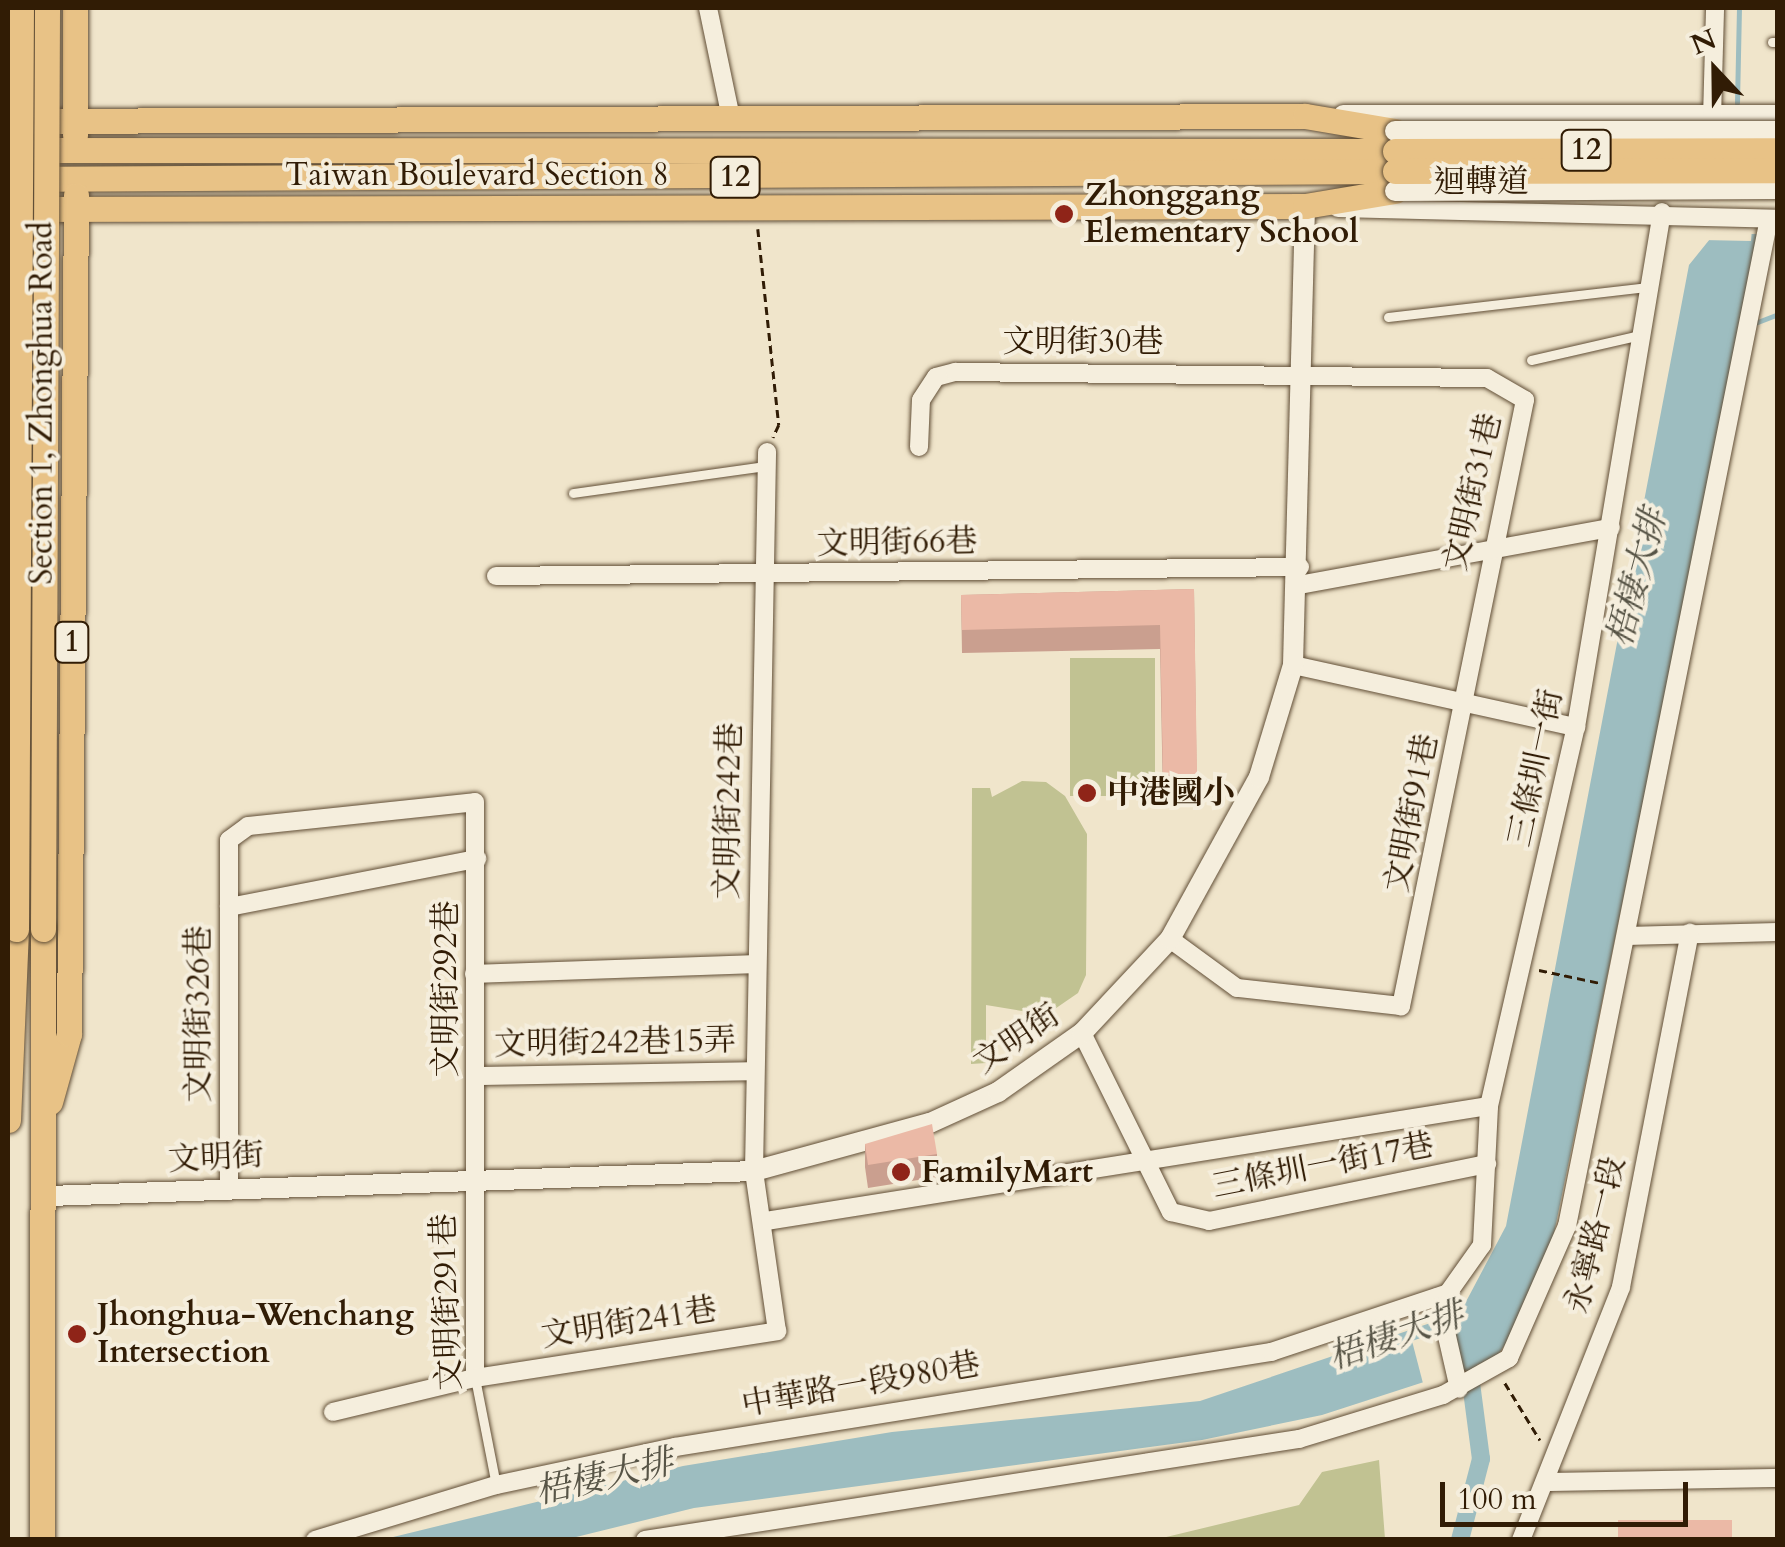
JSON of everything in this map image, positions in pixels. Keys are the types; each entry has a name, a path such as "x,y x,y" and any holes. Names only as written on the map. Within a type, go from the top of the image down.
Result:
{"main road":[{"name":"1","path":"8,1120 16,929 21,8"},
{"name":"1","path":"48,8 43,929 50,1102"},
{"name":"1","path":"75,8 75,164"},
{"name":"Taiwan Boulevard Section 8","path":"8,123 1305,116 1395,161"},
{"name":"Taiwan Boulevard Section 8","path":"8,123 75,164"},
{"name":"Taiwan Boulevard Section 8","path":"8,179 75,164 1305,146 1395,161"},
{"name":"Taiwan Boulevard Section 8","path":"8,150 75,164 1305,176 1395,161"},
{"name":"12","path":"1395,161 1778,150"},
{"name":"Taiwan Boulevard Section 8","path":"8,206 1305,206 1395,161"},
{"name":"12","path":"1395,161 1778,170"},
{"name":"Taiwan Boulevard Section 8","path":"8,206 75,164"},
{"name":"Section 1, Zhonghua Road","path":"42,1540 50,1102 70,1034 75,164"}],"street":[{"path":"708,8 731,118"},
{"path":"1712,118 1714,8"},
{"path":"1305,116 1712,118 1778,114"},
{"path":"1395,161 1778,131"},
{"name":"文明街","path":"50,1196 474,1177 754,1171 930,1123 998,1092 1082,1033 1170,939 1260,777 1293,664 1306,373 1305,146"},
{"path":"1395,161 1778,189"},
{"name":"迴轉道","path":"1305,206 1662,212 1773,218"},
{"name":"三條圳一街","path":"1420,1304 1438,1297 1482,1245 1489,1106 1576,727 1662,212"},
{"path":"645,1540 1299,1439 1459,1390 1496,1369 1542,1302 1567,1226 1773,218"},
{"name":"文明街30巷","path":"920,447 921,400 936,376 955,372 1306,373"},
{"name":"文明街31巷","path":"1306,373 1511,385 1525,400 1487,552 1463,704"},
{"name":"文明街242巷","path":"754,1171 766,459"},
{"name":"文明街66巷","path":"496,576 1299,576 1487,552 1611,528"},
{"name":"文明街91巷","path":"1293,664 1576,727"},
{"name":"文明街91巷","path":"1170,939 1237,988 1371,1010 1401,1006 1420,933 1463,704"},
{"name":"文明街326巷","path":"229,1187 229,840 248,826 474,802"},
{"name":"文明街292巷","path":"474,802 474,1177"},
{"path":"229,908 477,859"},
{"path":"1626,936 1778,932"},
{"name":"永寧路一段","path":"1521,1540 1621,1287 1690,933"},
{"path":"474,974 756,964"},
{"path":"1082,1033 1144,1156"},
{"name":"文明街242巷15弄","path":"476,1076 755,1070"},
{"path":"766,1222 1144,1156 1489,1106"},
{"name":"三條圳一街17巷","path":"1144,1156 1170,1212 1209,1222 1487,1164"},
{"name":"文明街241巷","path":"333,1412 475,1378 777,1331 766,1222 754,1171"},
{"name":"文明街291巷","path":"474,1177 475,1378"},
{"path":"1438,1297 1459,1390"},
{"name":"中華路一段980巷","path":"315,1540 496,1484 1271,1352 1420,1304"},
{"path":"1545,1482 1778,1478"}],"lane":[{"path":"1305,116 1305,146"},
{"path":"1388,317 1650,287"},
{"path":"1531,360 1644,334"},
{"path":"573,493 766,459"},
{"name":"文明街291巷","path":"475,1378 496,1484"}],"path":[{"path":"755,208 779,425 766,459"},
{"path":"1522,967 1616,986"},
{"path":"1496,1369 1553,1460"}],"green space":[{"path":"1070,658 1155,658 1155,796 1070,796"},
{"path":"1022,781 1046,782 1065,796 1087,834 1086,975 1078,993 1046,1015 986,1005 986,1063 971,1064 972,788 990,788 992,797"},
{"path":"1379,1460 1385,1539 1158,1539 1299,1505 1322,1472"}],"water":[{"name":"梧棲大排","path":"1714,234 1761,234 1542,1291 1495,1359 1322,1415 1202,1440 694,1508 568,1539 381,1540 683,1466 892,1432 1200,1401 1460,1313 1506,1226 1689,265"}],"pier":[{"path":"1713,229 1752,229 1751,241 1703,240"},
{"path":"1455,1326 1461,1377 1425,1391 1412,1341"}],"building":[{"path":"1194,589 1197,774 1163,775 1160,625 962,630 961,595"},
{"path":"932,1124 937,1154 868,1165 865,1144"},
{"path":"1618,1520 1732,1520 1732,1540 1618,1540"}],"waterway":[{"path":"1737,103 1739,8"},
{"path":"1755,323 1778,314"},
{"path":"1460,1540 1481,1459 1469,1368"}],"place":[{"name":"Zhonggang Elementary School","path":"1064,214"},
{"name":"中港國小","path":"1087,793"},
{"name":"FamilyMart","path":"901,1172"},
{"name":"Jhonghua-Wenchang Intersection","path":"77,1334"}]}
